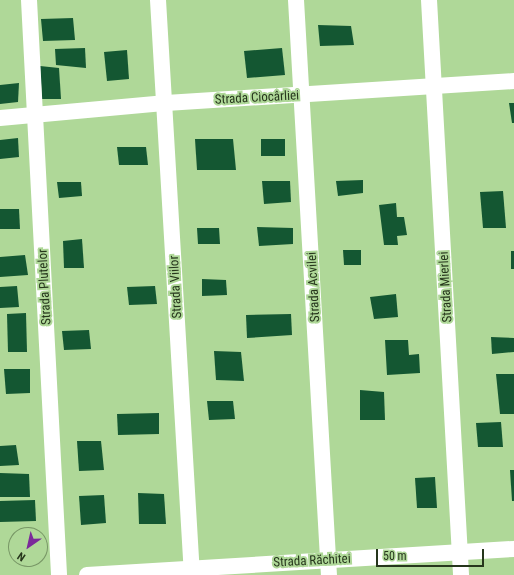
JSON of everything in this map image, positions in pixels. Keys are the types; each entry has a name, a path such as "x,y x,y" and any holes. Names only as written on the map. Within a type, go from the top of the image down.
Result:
{"street":[{"name":"Strada Plutelor","path":"29,0 37,115 59,575"},
{"name":"Strada Viilor","path":"158,0 166,103 192,571"},
{"name":"Strada Acvilei","path":"296,0 303,95 329,568"},
{"name":"Strada Mierlei","path":"429,0 461,575"},
{"name":"Strada Ciocârliei","path":"0,118 166,103 435,88 514,81"},
{"name":"Strada Răchitei","path":"87,575 329,568 460,551 514,549"}],"building":[{"path":"73,18 75,40 43,41 41,19"},
{"path":"318,25 351,26 354,45 320,46"},
{"path":"85,48 86,68 56,65 55,49"},
{"path":"282,48 285,75 247,78 244,51"},
{"path":"127,50 129,79 107,81 104,52"},
{"path":"40,66 59,68 61,99 42,99"},
{"path":"19,83 18,102 0,104 0,85"},
{"path":"509,103 514,103 514,123 512,123"},
{"path":"18,138 19,157 0,159 0,140"},
{"path":"195,139 233,139 236,170 197,170"},
{"path":"261,139 285,139 285,156 261,156"},
{"path":"117,147 146,147 148,165 119,165"},
{"path":"363,180 363,193 338,196 336,181"},
{"path":"262,181 290,181 291,202 264,204"},
{"path":"57,182 81,182 82,196 59,198"},
{"path":"503,191 506,228 483,228 480,192"},
{"path":"396,203 397,217 404,217 407,235 397,236 398,245 384,245 379,205"},
{"path":"0,209 19,209 20,229 0,229"},
{"path":"257,227 293,228 293,244 259,246"},
{"path":"197,228 219,228 220,244 198,244"},
{"path":"82,239 84,268 64,268 63,241"},
{"path":"343,250 361,250 361,265 344,265"},
{"path":"511,251 514,251 514,269 511,269"},
{"path":"25,255 28,275 0,277 0,257"},
{"path":"202,279 226,280 227,295 202,296"},
{"path":"17,286 19,307 0,308 0,287"},
{"path":"155,286 157,304 129,305 127,287"},
{"path":"396,294 398,317 374,319 370,297"},
{"path":"26,313 27,352 8,352 7,314"},
{"path":"291,314 292,335 247,338 246,315"},
{"path":"89,330 91,349 64,350 62,331"},
{"path":"491,337 514,338 514,352 492,354"},
{"path":"385,340 408,340 409,355 419,354 420,373 387,375"},
{"path":"214,351 241,352 244,381 216,380"},
{"path":"4,369 30,369 30,393 6,394"},
{"path":"496,374 514,374 514,414 500,414"},
{"path":"360,390 384,392 385,420 360,420"},
{"path":"207,401 233,401 235,419 209,420"},
{"path":"159,413 159,434 118,435 117,414"},
{"path":"501,422 503,447 478,447 476,423"},
{"path":"77,441 101,441 104,470 79,471"},
{"path":"16,445 19,465 0,466 0,446"},
{"path":"510,470 514,470 514,501 512,501"},
{"path":"0,473 29,474 30,497 0,497"},
{"path":"435,477 437,508 417,508 415,478"},
{"path":"138,493 164,494 166,524 139,524"},
{"path":"104,495 106,523 81,525 79,496"},
{"path":"35,500 36,521 0,522 0,501"}]}
